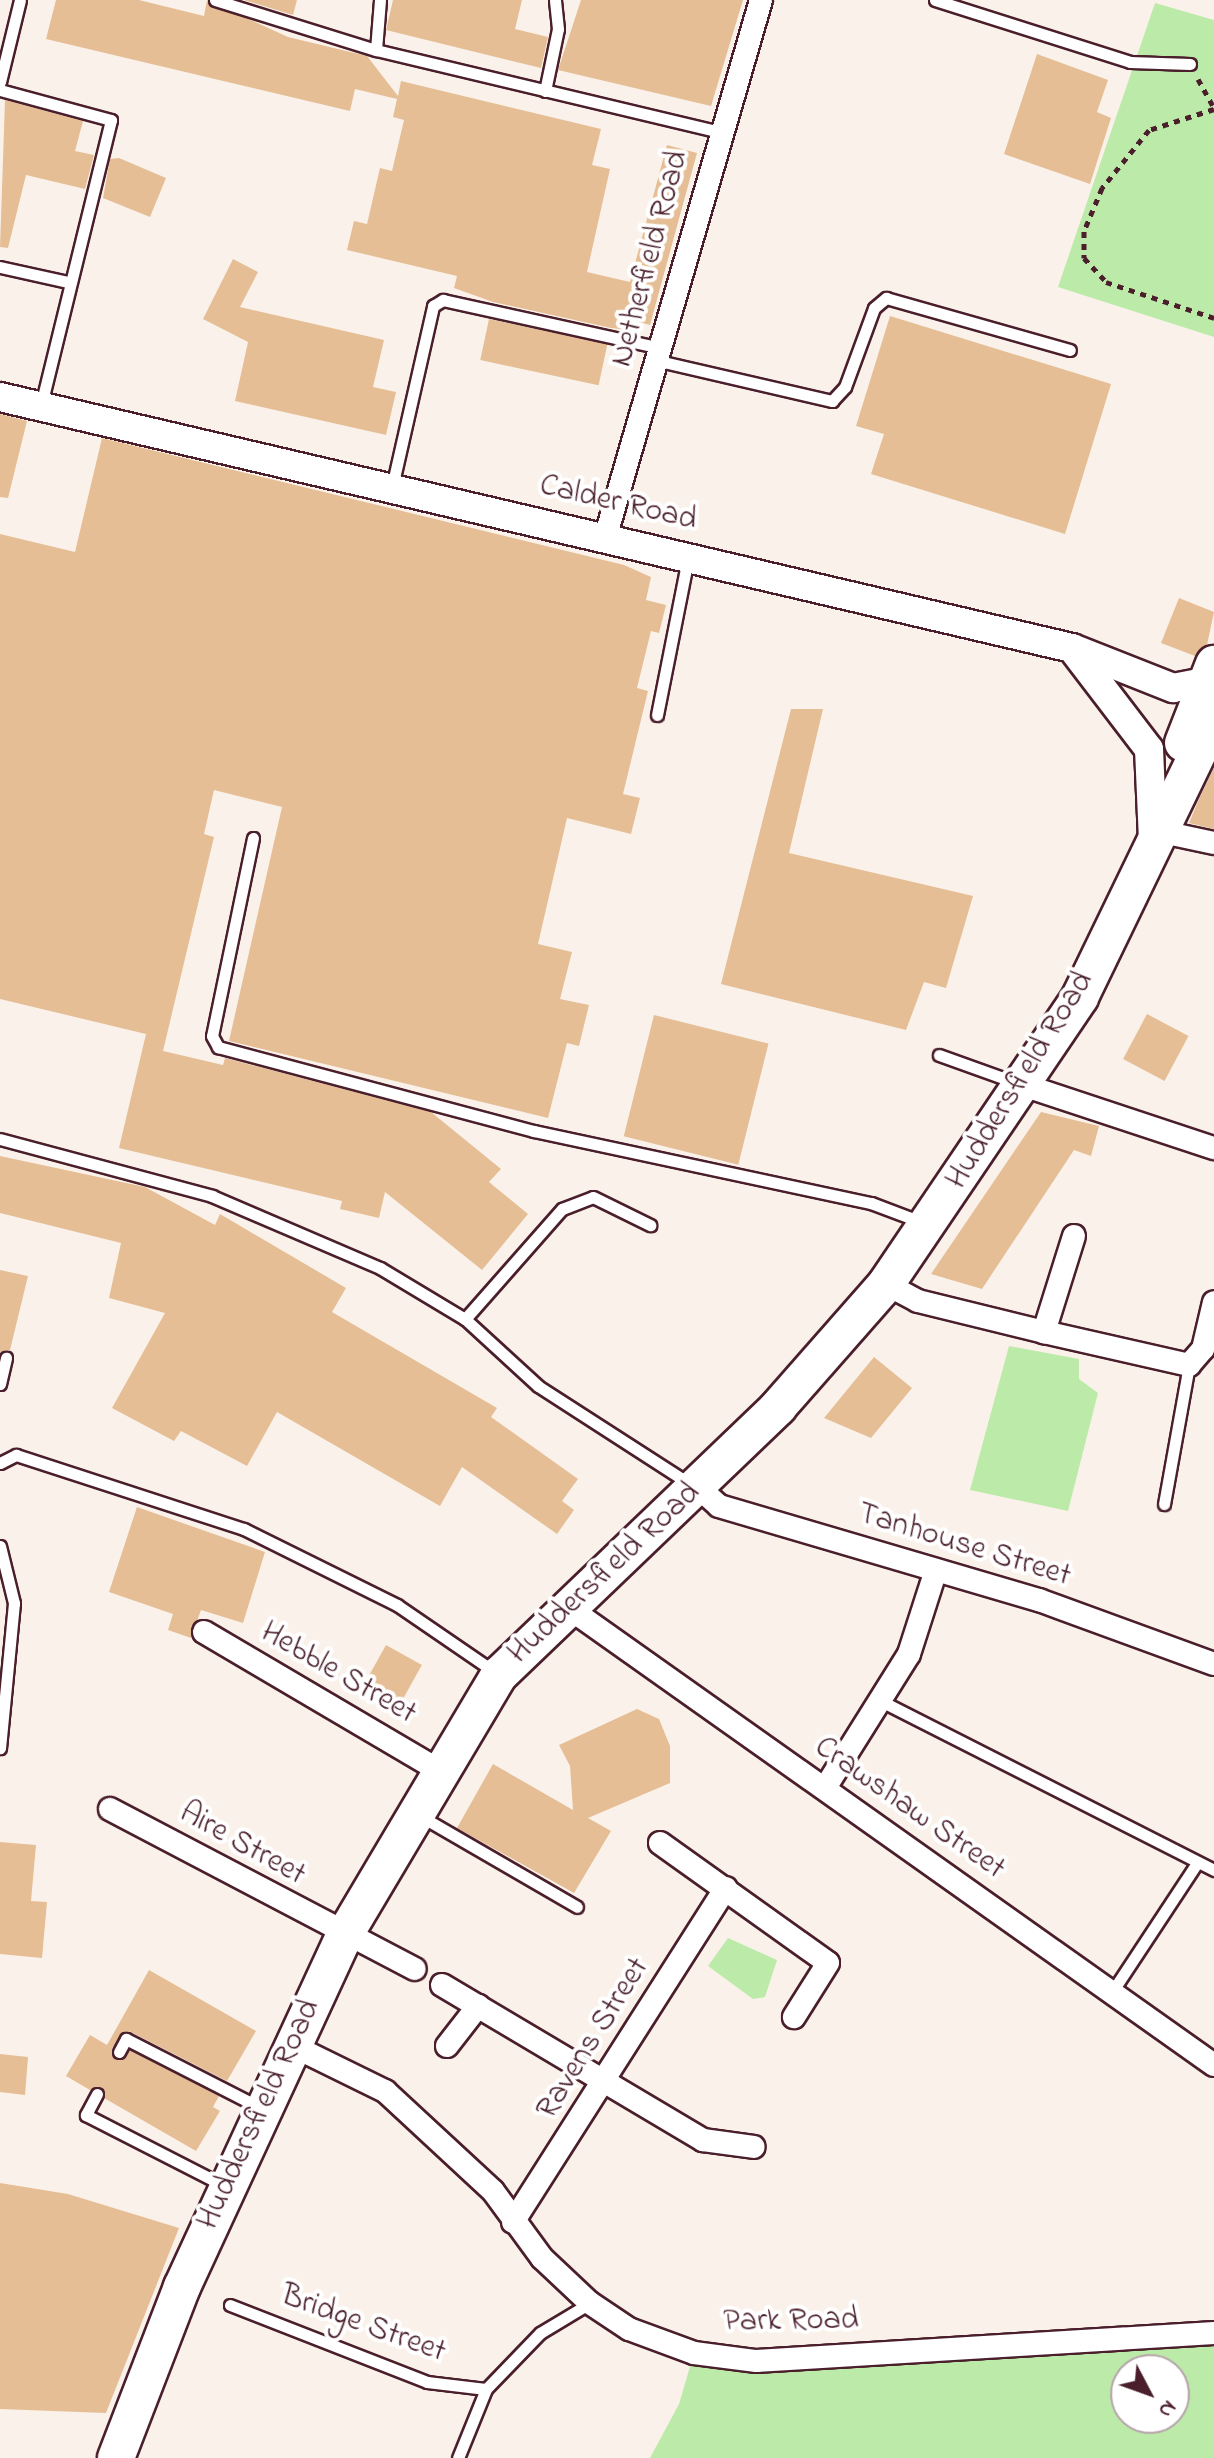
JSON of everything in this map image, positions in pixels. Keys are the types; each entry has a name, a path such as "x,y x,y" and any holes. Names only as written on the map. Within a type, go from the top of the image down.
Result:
{"highway":[{"name":"Huddersfield Road","path":"1155,835 1212,675"},
{"name":"Huddersfield Road","path":"116,2458 227,2187 344,1936 499,1675 566,1606 698,1487 886,1284 1026,1086 1080,997 1155,835 1214,720"}],"street":[{"name":"Netherfield Road","path":"606,535 660,354 717,131 761,0"},
{"name":"Calder Road","path":"0,397 606,535 1072,648 1173,688 1212,675"},
{"path":"1072,648 1149,749 1155,835 1214,843"},
{"path":"1026,1086 1214,1148"},
{"path":"1044,1332 1074,1236"},
{"path":"886,1284 918,1301 1189,1365 1203,1349 1214,1302"},
{"name":"Tanhouse Street","path":"698,1487 719,1506 936,1570 1214,1664"},
{"path":"825,1788 909,1654 936,1570"},
{"name":"Crawshaw Street","path":"566,1606 1214,2065"},
{"name":"Hebble Street","path":"204,1632 440,1771"},
{"name":"Aire Street","path":"110,1809 344,1936 415,1969"},
{"path":"660,1843 828,1963 794,2017"},
{"name":"Ravens Street","path":"513,2222 606,2084 726,1888"},
{"path":"442,1985 703,2140 754,2147"},
{"path":"447,2046 478,2006"},
{"name":"Park Road","path":"291,2045 385,2091 493,2191 513,2222 590,2303 629,2329 694,2353 756,2361 1214,2333"}],"lane":[{"path":"0,82 20,0"},
{"path":"215,0 376,50 717,131"},
{"path":"376,50 380,0"},
{"path":"545,91 558,29 555,0"},
{"path":"935,0 1130,62 1190,64"},
{"path":"0,90 111,120 68,282 41,407"},
{"path":"0,267 68,282"},
{"path":"391,488 433,306 443,300 832,401 845,387 874,308 886,298 1070,350"},
{"path":"657,715 689,555"},
{"path":"253,838 212,1036 218,1047 534,1131 871,1203 928,1225"},
{"path":"939,1055 1026,1086"},
{"path":"0,1139 212,1196 380,1268 465,1319 538,1386 663,1472 698,1487"},
{"path":"465,1319 562,1209 593,1197 650,1225"},
{"path":"0,1384 6,1358"},
{"path":"1164,1504 1189,1365"},
{"path":"0,1453 16,1455 244,1529 311,1558 397,1605 499,1675"},
{"path":"0,1463 16,1455"},
{"path":"0,1546 14,1603 0,1748"},
{"path":"879,1700 1214,1870"},
{"path":"416,1813 577,1907"},
{"path":"1112,1992 1197,1863"},
{"path":"119,2052 126,2039 262,2109"},
{"path":"97,2094 86,2115 227,2187"},
{"path":"458,2458 486,2389 540,2333 590,2303"},
{"name":"Bridge Street","path":"230,2305 427,2382 486,2389"}],"path":[{"path":"1190,64 1214,109 1176,117 1127,151 1102,188 1084,244 1084,258 1106,282 1214,318"}],"green space":[{"path":"1155,3 1214,20 1214,337 1058,287"},
{"path":"1009,1346 1079,1359 1079,1379 1098,1393 1068,1511 970,1490"},
{"path":"728,1938 777,1960 765,1997 753,1999 708,1966"},
{"path":"1214,2333 1214,2458 650,2458 679,2404 694,2353"}],"building":[{"path":"56,0 139,0 204,16 207,0 288,37 367,56 398,96 401,81 601,129 592,165 610,169 587,272 630,282 667,145 697,153 650,325 632,320 629,330 611,328 493,302 454,288 457,276 347,250 354,221 367,224 380,168 392,171 404,120 393,117 397,99 355,89 350,111 46,39"},
{"path":"244,0 297,0 293,15"},
{"path":"393,0 522,0 515,29 548,37 541,68 386,30"},
{"path":"581,0 743,0 711,106 558,70"},
{"path":"1037,54 1108,80 1097,112 1111,118 1090,184 1004,154"},
{"path":"5,100 83,121 75,151 94,155 85,189 26,175 8,248 0,247"},
{"path":"119,158 166,178 150,217 103,198 110,159"},
{"path":"233,259 258,272 240,307 384,340 373,387 396,392 386,435 235,401 248,342 203,319"},
{"path":"890,316 1111,384 1065,534 871,474 884,434 856,426"},
{"path":"489,319 607,344 599,385 480,360"},
{"path":"0,414 27,421 8,498 0,497"},
{"path":"102,438 624,565 651,577 646,600 666,605 659,633 651,631 637,688 648,691 623,794 640,798 631,834 567,818 538,944 572,952 560,999 589,1005 579,1046 567,1043 548,1118 229,1041 282,807 214,790 204,834 214,837 163,1051 223,1065 225,1058 431,1112 501,1169 489,1182 528,1214 482,1270 385,1192 379,1218 340,1209 342,1201 119,1148 146,1034 0,999 0,534 75,552"},
{"path":"1179,598 1214,612 1207,645 1195,656 1161,643"},
{"path":"791,709 823,709 789,853 973,896 946,988 924,982 906,1030 721,984"},
{"path":"1214,768 1214,829 1189,823"},
{"path":"1147,1014 1188,1036 1165,1081 1123,1059"},
{"path":"654,1015 768,1044 738,1165 624,1136"},
{"path":"1041,1112 1099,1126 1091,1156 1074,1150 982,1289 931,1274"},
{"path":"0,1156 145,1187 215,1225 220,1214 346,1288 332,1312 497,1408 491,1417 578,1479 562,1501 574,1510 557,1534 462,1467 440,1506 277,1412 247,1466 181,1431 174,1441 112,1408 165,1313 109,1298 121,1243 0,1213"},
{"path":"0,1270 28,1276 10,1350 0,1352"},
{"path":"874,1357 912,1388 871,1438 824,1418"},
{"path":"137,1507 265,1552 243,1623 201,1610 191,1638 168,1630 173,1614 109,1592"},
{"path":"386,1645 422,1665 400,1704 364,1684"},
{"path":"637,1709 659,1719 670,1746 670,1783 588,1818 611,1831 574,1893 457,1828 493,1764 573,1810 570,1766 559,1745"},
{"path":"0,1842 36,1845 31,1901 47,1902 42,1958 0,1954"},
{"path":"149,1970 256,2031 227,2081 129,2031 112,2048 116,2060 130,2050 219,2096 213,2107 220,2111 196,2151 104,2098 102,2087 90,2090 66,2076 90,2035 107,2045"},
{"path":"0,2054 28,2057 25,2095 0,2092"},
{"path":"0,2183 68,2194 179,2228 106,2413 0,2409"}]}
